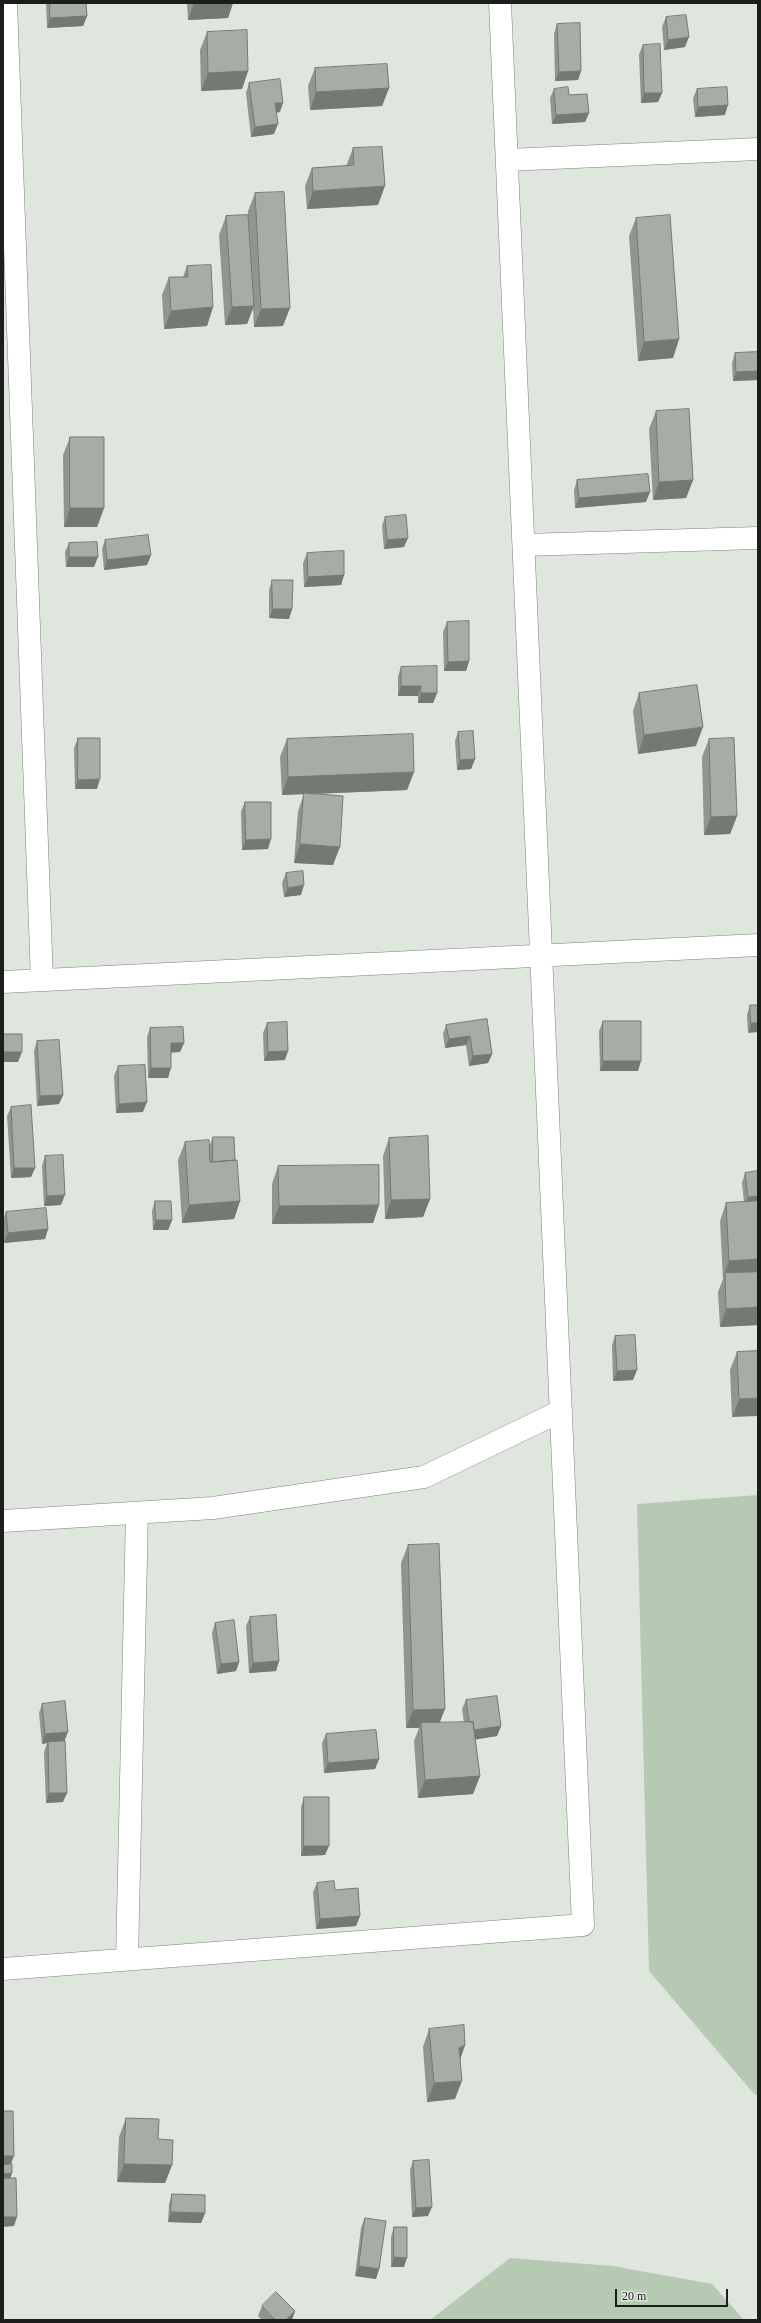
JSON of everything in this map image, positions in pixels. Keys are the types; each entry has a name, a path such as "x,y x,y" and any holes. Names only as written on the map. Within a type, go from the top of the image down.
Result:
{"street":[{"path":"6,3 42,980"},
{"path":"3,1968 582,1925 542,955 500,3"},
{"path":"507,160 758,149"},
{"path":"524,545 758,538"},
{"path":"3,982 758,945"},
{"path":"3,1521 213,1508 424,1477 561,1411"},
{"path":"127,1959 137,1513"}],"green space":[{"path":"758,1495 758,2095 755,2095 649,1971 637,1504"},
{"path":"510,2258 613,2266 712,2284 744,2320 430,2320"}],"building":[{"path":"50,3 86,3 87,16 50,18"},
{"path":"686,15 689,37 668,40 666,17"},
{"path":"580,23 581,71 559,72 557,24"},
{"path":"247,30 248,71 208,73 207,32"},
{"path":"660,44 662,93 644,93 643,45"},
{"path":"387,64 389,88 316,92 315,68"},
{"path":"280,79 283,103 275,103 278,124 255,127 249,83"},
{"path":"568,87 569,95 587,94 589,113 556,115 554,89"},
{"path":"727,87 728,105 698,107 697,89"},
{"path":"382,147 385,186 313,191 312,168 354,165 353,148"},
{"path":"284,192 290,308 261,309 255,193"},
{"path":"248,215 254,306 232,307 226,216"},
{"path":"670,215 679,339 644,342 636,218"},
{"path":"211,265 213,307 171,311 169,277 188,277 187,266"},
{"path":"758,352 758,371 736,372 735,353"},
{"path":"689,409 693,480 659,482 656,411"},
{"path":"70,437 104,437 104,508 70,508"},
{"path":"648,474 650,492 579,498 577,480"},
{"path":"406,515 408,538 387,540 385,517"},
{"path":"148,535 151,555 107,560 105,540"},
{"path":"97,542 98,557 69,557 69,543"},
{"path":"344,551 344,575 308,577 307,553"},
{"path":"272,580 293,580 292,609 273,609"},
{"path":"469,621 469,661 448,662 447,622"},
{"path":"437,666 437,693 421,693 421,686 401,686 401,667"},
{"path":"697,685 703,727 644,735 639,693"},
{"path":"473,731 475,759 460,760 458,732"},
{"path":"413,734 414,772 288,777 287,739"},
{"path":"78,738 100,738 100,779 78,780"},
{"path":"734,738 737,816 711,817 709,739"},
{"path":"304,793 343,796 340,847 300,844"},
{"path":"245,802 271,802 271,839 246,840"},
{"path":"303,871 304,885 288,888 286,873"},
{"path":"750,1005 758,1005 758,1023 751,1023"},
{"path":"487,1019 492,1054 473,1056 470,1036 449,1039 446,1025"},
{"path":"603,1021 641,1021 641,1061 603,1061"},
{"path":"287,1022 288,1051 268,1052 267,1023"},
{"path":"183,1027 184,1043 171,1043 171,1068 151,1068 150,1028"},
{"path":"3,1034 22,1034 22,1052 3,1052"},
{"path":"59,1040 63,1095 40,1096 37,1041"},
{"path":"145,1065 147,1102 119,1104 118,1066"},
{"path":"31,1105 35,1168 14,1168 11,1107"},
{"path":"428,1136 430,1199 391,1200 389,1138"},
{"path":"213,1137 234,1137 235,1160 213,1162"},
{"path":"209,1140 210,1162 237,1160 240,1201 189,1205 185,1142"},
{"path":"63,1155 65,1195 47,1196 45,1156"},
{"path":"379,1165 379,1205 279,1206 278,1166"},
{"path":"758,1171 758,1196 748,1197 745,1173"},
{"path":"155,1201 171,1201 172,1220 156,1220"},
{"path":"758,1201 758,1259 729,1261 726,1203"},
{"path":"46,1208 48,1229 8,1233 6,1212"},
{"path":"758,1272 758,1307 726,1309 725,1273"},
{"path":"635,1335 637,1370 617,1371 615,1336"},
{"path":"758,1351 758,1398 739,1399 737,1352"},
{"path":"439,1544 445,1709 413,1710 408,1545"},
{"path":"276,1615 279,1661 253,1663 250,1617"},
{"path":"234,1620 239,1662 221,1664 215,1623"},
{"path":"497,1696 501,1726 474,1730 473,1722 469,1722 466,1700"},
{"path":"65,1701 68,1732 45,1734 42,1704"},
{"path":"473,1722 480,1776 425,1780 421,1723"},
{"path":"376,1730 379,1759 328,1763 326,1734"},
{"path":"65,1741 67,1793 49,1793 48,1742"},
{"path":"304,1797 329,1797 329,1846 304,1846"},
{"path":"334,1881 335,1890 358,1888 360,1916 320,1919 317,1883"},
{"path":"464,2025 465,2045 459,2048 462,2081 434,2083 429,2029"},
{"path":"3,2111 13,2111 14,2156 3,2156"},
{"path":"126,2118 159,2119 158,2139 173,2140 172,2165 124,2164"},
{"path":"429,2160 432,2207 416,2208 413,2161"},
{"path":"12,2164 12,2173 3,2174 3,2165"},
{"path":"3,2178 16,2178 17,2217 3,2217"},
{"path":"172,2194 205,2195 205,2213 171,2212"},
{"path":"365,2218 386,2221 379,2269 359,2266"},
{"path":"394,2227 407,2227 407,2258 394,2257"},
{"path":"276,2292 295,2311 286,2320 275,2320 262,2306"}]}
